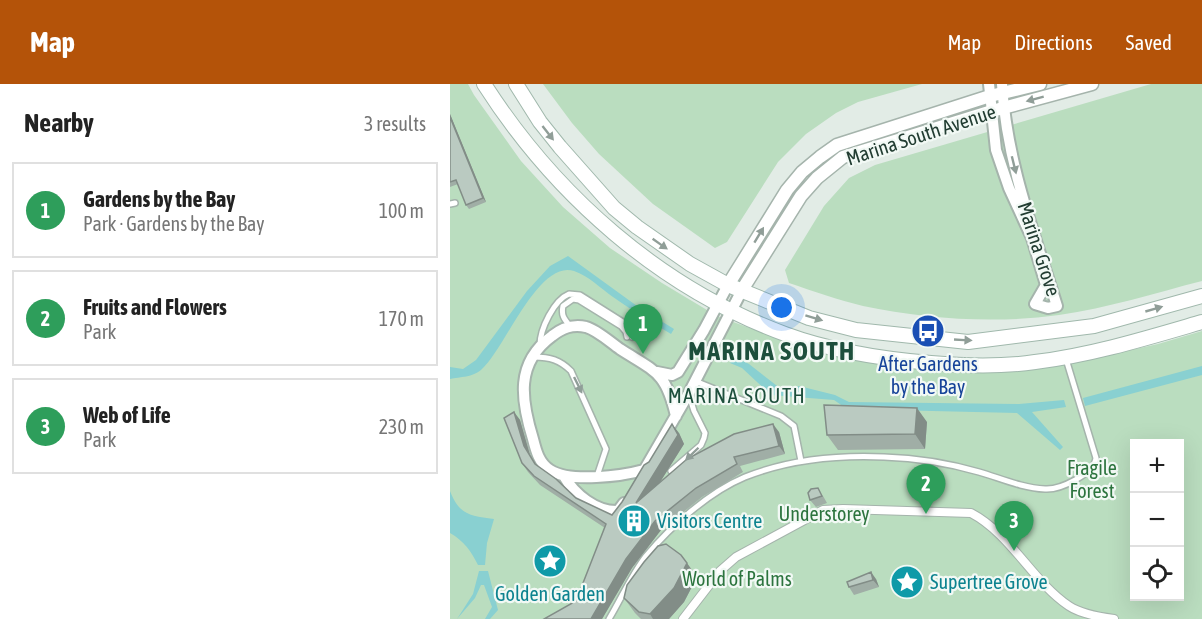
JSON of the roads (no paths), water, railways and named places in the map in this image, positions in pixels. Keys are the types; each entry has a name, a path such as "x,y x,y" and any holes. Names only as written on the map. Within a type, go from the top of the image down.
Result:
{"main road":[{"path":"484,84 523,141 580,204 639,252 703,296 786,335 860,354 967,366 1034,363 1099,352 1202,322"},
{"path":"516,84 540,122 614,208 658,243 728,285 809,318 842,326 968,342 1094,327 1202,296"}],"street":[{"name":"Marina South Avenue","path":"728,285 787,190 802,172 837,145 996,90 1040,84"},
{"name":"Marina South Avenue","path":"742,290 801,196 817,178 843,157 992,111 1092,84"},
{"name":"Marina Grove","path":"996,90 1005,108 1009,145 1023,201 1057,306 1048,308 1035,304 1046,285 1032,238 1008,188 996,150 992,111 996,90"},
{"path":"656,372 672,375 678,372 728,285"},
{"path":"564,476 571,488 582,497 607,511 618,511 631,493 689,393 742,290"},
{"path":"644,470 629,474 564,476 547,468 537,456 524,411 524,374 533,357 540,345 561,328 587,327 656,372 666,382 671,392 675,416"},
{"path":"683,619 720,571 736,557 823,510 843,509 971,513 980,517 1051,590 1070,606 1097,617 1114,619"}],"lane":[{"path":"540,345 540,333 559,300 569,294 580,296 626,324 630,337 621,326 579,300 573,299 563,306 562,311 570,327"},
{"path":"533,357 550,357 563,363 571,371 591,411 606,449 597,476"},
{"path":"609,619 645,557 685,516 745,477 801,461 882,457 907,458 964,468 1024,486 1047,489 1063,486 1078,478 1094,465 1096,460 1066,358"},
{"path":"695,381 782,416 794,426 801,461"},
{"path":"671,471 701,445 704,438 705,433 694,411 689,393"}],"water":[{"path":"568,256 637,306 674,329 671,334 627,307 585,276 574,271 561,271 548,279 535,292 481,370 450,379 450,367 463,369 476,360 527,291 550,266"},
{"path":"735,357 749,364 781,389 789,390 799,386 835,395 849,402 1019,404 1064,400 1066,407 1032,412 1063,447 1060,450 1017,413 847,409 834,400 771,395 742,368 730,363"},
{"path":"1202,366 1202,375 1085,406 1083,398"},
{"path":"450,491 462,510 479,517 494,519 487,543 485,565 478,565 467,547 450,533"},
{"path":"479,571 488,571 498,610 490,619 485,619 492,607 484,585 481,585 475,598 457,619 473,594"}],"place":[{"name":"After Gardens by the Bay","path":"928,331"},
{"name":"Gardens by the Bay","path":"643,354"},
{"name":"Fruits and Flowers","path":"926,514"},
{"name":"Visitors Centre","path":"634,521"},
{"name":"Web of Life","path":"1014,551"},
{"name":"Golden Garden","path":"550,561"},
{"name":"Supertree Grove","path":"907,582"}],"district":[{"name":"MARINA SOUTH","path":"772,351"},
{"name":"MARINA SOUTH","path":"737,396"}],"park label":[{"name":"Fragile Forest","path":"1092,480"},
{"name":"Understorey","path":"824,514"},
{"name":"World of Palms","path":"737,579"}]}
